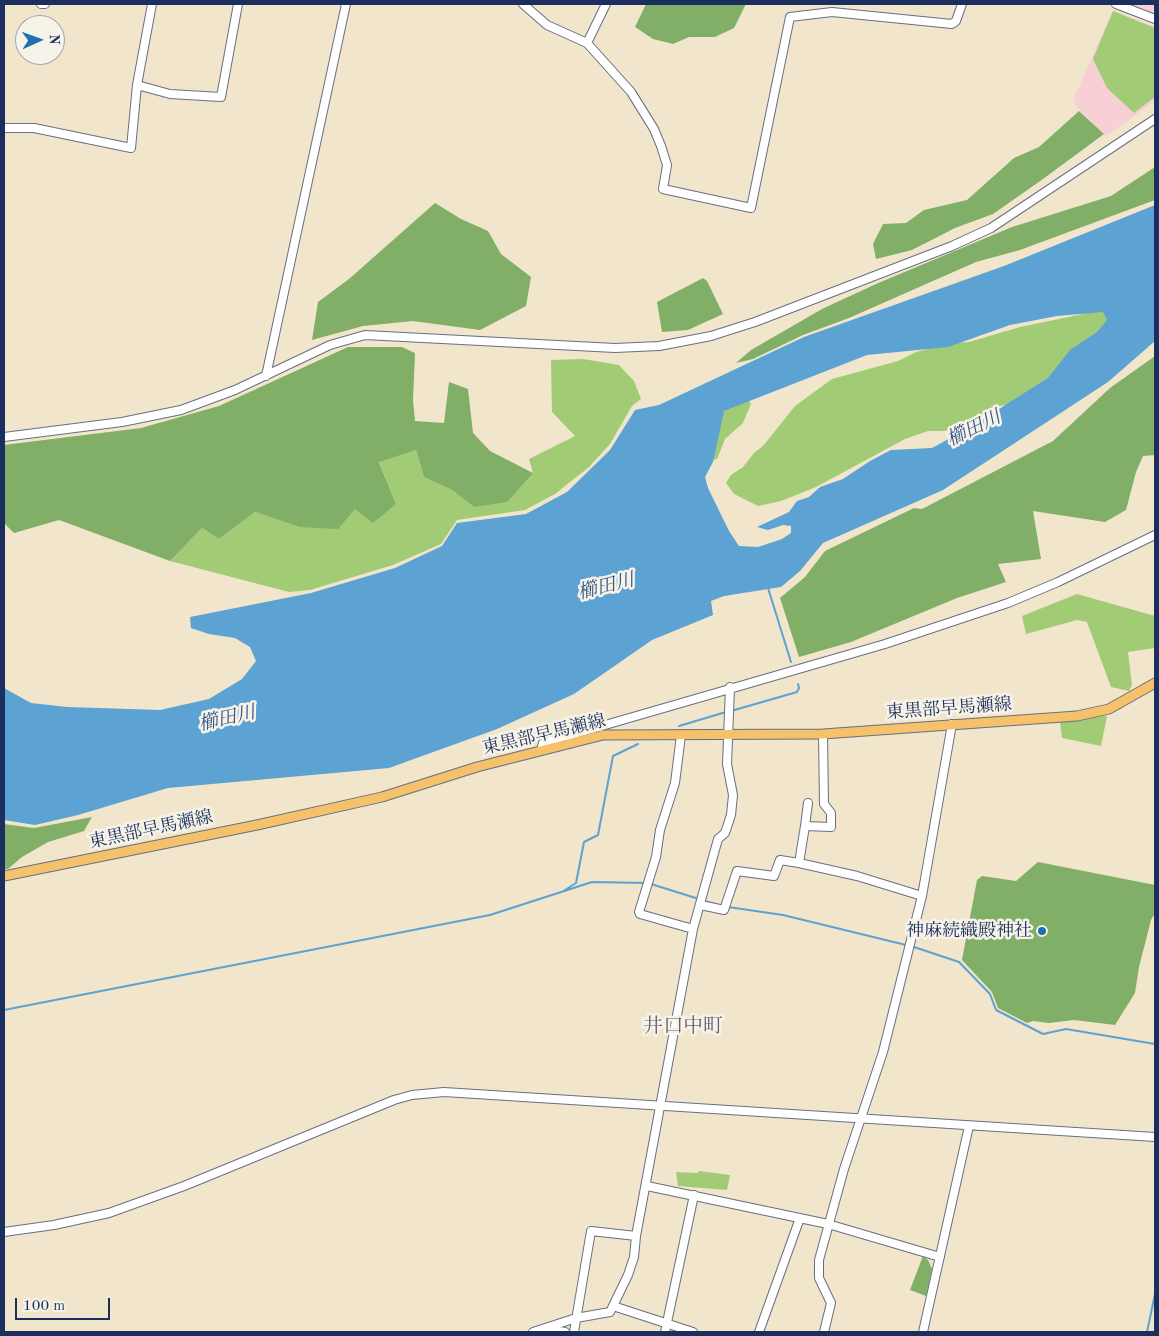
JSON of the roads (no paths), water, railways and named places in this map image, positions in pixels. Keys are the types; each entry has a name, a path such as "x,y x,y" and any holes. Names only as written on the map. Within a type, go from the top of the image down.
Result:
{"main road":[{"name":"東黒部早馬瀬線","path":"4,876 257,825 382,797 540,750 603,735 681,735 729,730 824,734 1077,716 1109,709 1155,683"}],"street":[{"path":"4,128 34,128 131,148 137,85 152,4"},
{"path":"137,85 170,94 221,96 238,4"},
{"path":"266,376 346,4"},
{"path":"523,4 547,25 587,43 631,92 654,129 667,165 663,189 751,208 790,18 832,12 952,24 956,22 962,4"},
{"path":"587,43 606,4"},
{"path":"1116,4 1155,19"},
{"path":"4,437 160,415 216,398 330,345 365,335 623,348 678,343 718,334 793,308 952,246 992,228 1155,120"},
{"path":"540,750 543,743 730,687 885,644 1008,603 1058,582 1155,534"},
{"path":"533,1332 576,1318 610,1312 628,1275 634,1257 636,1236 647,1186 693,929 718,839 725,833 731,815 733,796 727,764 730,687"},
{"path":"824,1332 831,1303 819,1273 828,1224 883,1052 910,945 922,896 952,724"},
{"path":"805,826 831,827 831,813 824,804 824,734"},
{"path":"681,735 678,771 660,830 656,857 640,914 693,929"},
{"path":"798,863 808,802"},
{"path":"702,901 724,910 736,871 771,877 774,876 780,860 857,876 922,896"},
{"path":"4,1232 71,1222 146,1200 394,1100 412,1095 444,1092 1155,1137"},
{"path":"923,1332 969,1126"},
{"path":"647,1186 828,1224 940,1257"},
{"path":"665,1332 694,1196"},
{"path":"759,1332 800,1218"},
{"path":"574,1332 591,1231 636,1236"},
{"path":"613,1306 693,1332"},
{"path":"547,1328 565,1332"}],"water":[{"name":"櫛田川","path":"1155,205 1155,341 1108,382 943,490 823,543 800,571 781,587 724,596 711,601 713,615 652,640 574,694 497,729 389,768 168,788 78,815 35,825 4,820 4,688 31,703 67,707 160,710 209,699 242,679 256,661 250,647 235,638 209,634 191,628 190,617 311,593 395,568 442,546 457,523 526,514 567,492 610,450 635,410 659,405 804,337 1004,266","holes":["1103,312 1107,320 1097,332 1070,350 1048,378 969,428 932,448 891,450 843,479 820,487 809,497 797,501 789,512 757,527 768,530 783,525 791,526 791,533 782,539 758,547 739,546 729,531 708,488 705,477 713,462 724,411 867,355 948,347 1010,325 1057,316"]}],"waterway":[{"path":"768,588 791,662"},
{"path":"731,711 797,692 798,684"},
{"path":"679,726 726,712"},
{"path":"565,890 576,883 584,842 598,835 613,756 638,744"},
{"path":"4,1010 490,915 592,882 647,883"},
{"path":"651,884 699,899"},
{"path":"704,901 723,906"},
{"path":"728,907 783,915 906,945"},
{"path":"911,946 959,962 990,994 996,1010 1043,1034 1066,1029 1155,1044"},
{"path":"1147,1332 1155,1294"}],"place":[{"name":"神麻続織殿神社","path":"1042,931"}],"district":[{"name":"井口中町","path":"683,1027"}]}
